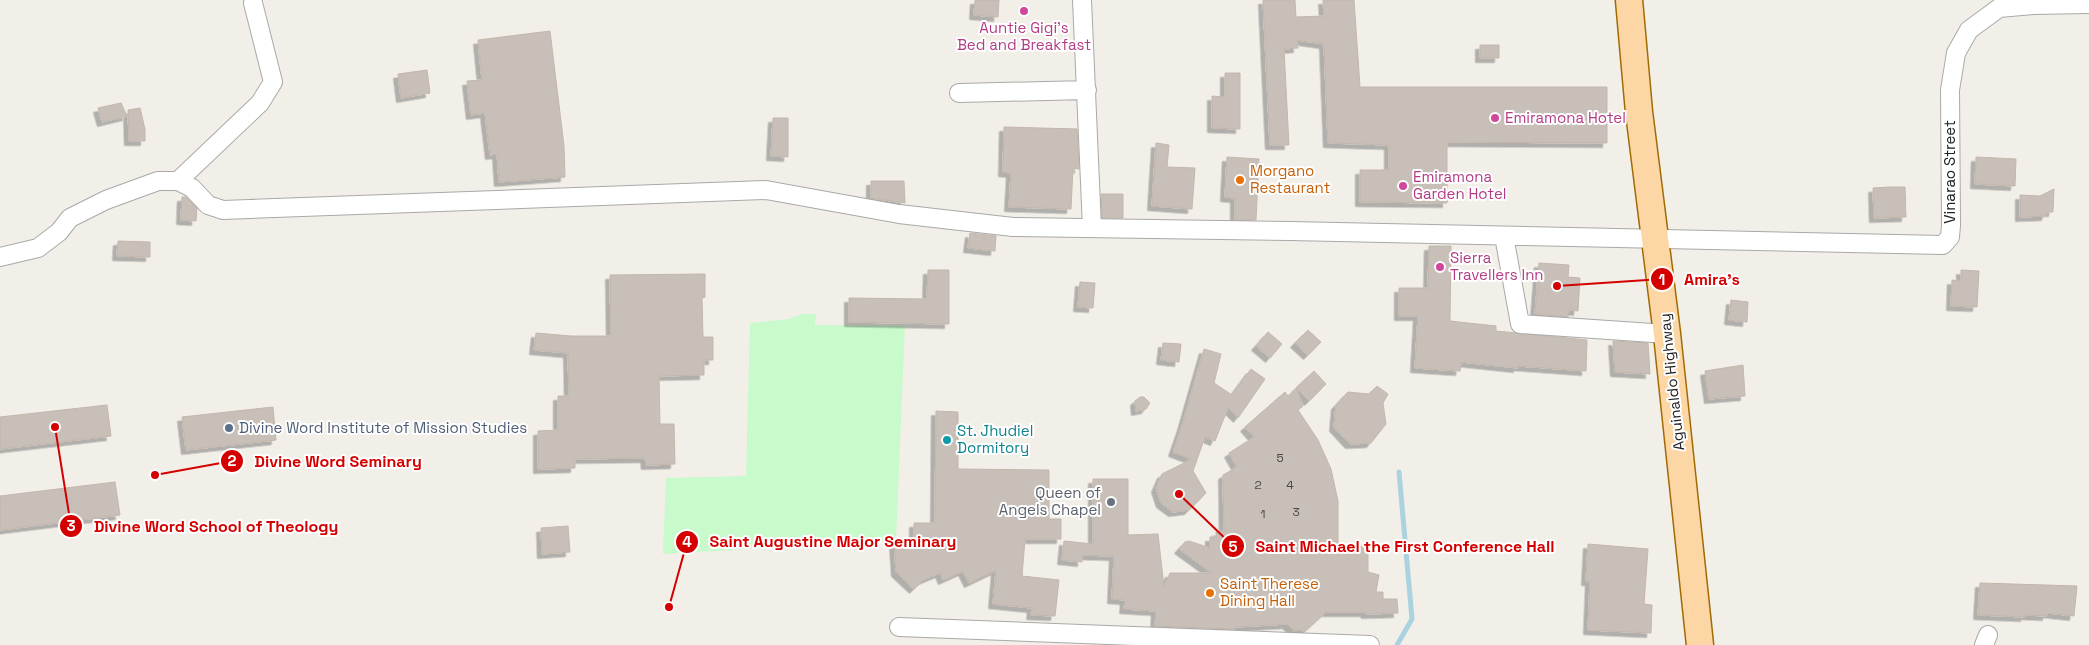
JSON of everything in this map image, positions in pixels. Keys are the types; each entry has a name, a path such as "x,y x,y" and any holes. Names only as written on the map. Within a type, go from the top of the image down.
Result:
{"main road":[{"name":"Aguinaldo Highway","path":"1629,0 1639,112 1667,334 1700,645"}],"street":[{"path":"1082,0 1092,228"},
{"path":"178,181 260,102 273,82 253,3"},
{"name":"Vinarao Street","path":"1656,238 1944,245 1950,237 1951,225 1950,90 1956,53 1969,30 1999,4 2089,4"},
{"path":"959,93 1087,90"},
{"path":"0,257 38,248 59,232 70,218 106,200 158,181 178,181 192,188 208,205 223,210 766,190 899,214 1013,227 1656,238"},
{"path":"1504,236 1520,324 1667,334"},
{"path":"899,627 1370,645"}],"green space":[{"path":"802,314 816,314 815,325 905,326 896,540 663,554 666,478 746,476 750,323 789,319"}],"building":[{"path":"975,0 999,0 998,17 974,15"},
{"path":"1263,0 1295,0 1296,17 1324,16 1323,0 1354,0 1360,87 1607,87 1607,143 1447,142 1447,203 1360,202 1360,170 1389,170 1389,145 1328,143 1324,44 1297,40 1298,48 1284,49 1289,145 1270,145"},
{"path":"550,31 564,146 565,177 499,182 497,154 490,155 485,113 471,115 467,81 482,80 478,40"},
{"path":"1480,45 1499,45 1499,58 1480,58"},
{"path":"427,70 430,93 401,98 398,74"},
{"path":"1225,73 1240,73 1240,129 1212,128 1212,96 1225,97"},
{"path":"121,103 127,116 102,122 98,108"},
{"path":"140,108 145,129 145,141 129,141 128,110"},
{"path":"773,118 788,118 788,157 771,156"},
{"path":"1004,127 1077,129 1079,169 1073,168 1071,209 1009,207 1011,173 1003,172"},
{"path":"1156,143 1169,145 1167,167 1195,168 1192,209 1152,206"},
{"path":"1227,157 1259,159 1256,220 1235,220 1235,198 1225,197"},
{"path":"1976,157 2016,159 2015,186 1975,184"},
{"path":"871,181 904,181 905,203 871,198"},
{"path":"1905,187 1906,217 1874,218 1873,188"},
{"path":"2054,189 2053,212 2047,212 2046,216 2020,217 2020,195 2040,196"},
{"path":"1101,194 1123,194 1123,218 1102,218"},
{"path":"182,197 186,197 197,208 196,221 181,220"},
{"path":"970,233 996,236 995,251 968,248"},
{"path":"118,241 150,242 150,257 117,256"},
{"path":"1429,246 1451,246 1450,321 1496,326 1496,331 1587,340 1586,371 1518,366 1518,368 1461,362 1460,371 1415,368 1418,316 1399,316 1399,288 1428,288"},
{"path":"1539,263 1569,265 1568,277 1580,278 1578,311 1569,310 1568,317 1535,314"},
{"path":"928,270 949,270 949,324 849,322 849,298 927,299"},
{"path":"1961,270 1979,271 1977,307 1951,306 1952,280 1961,281"},
{"path":"705,274 705,297 702,298 703,337 713,337 713,360 704,360 704,375 659,376 660,424 674,424 675,464 646,465 645,458 575,459 575,468 538,469 538,431 558,430 558,396 569,396 568,353 534,350 536,333 571,336 611,336 610,275"},
{"path":"1080,282 1095,283 1093,308 1078,307"},
{"path":"1731,300 1748,302 1747,322 1729,320"},
{"path":"1308,330 1321,342 1308,355 1295,343"},
{"path":"1268,332 1282,344 1270,358 1256,346"},
{"path":"1613,341 1648,343 1650,374 1615,372"},
{"path":"1163,343 1181,344 1179,362 1161,360"},
{"path":"1204,349 1221,354 1214,383 1232,395 1251,369 1265,379 1238,418 1228,408 1215,441 1205,437 1193,471 1206,493 1189,510 1173,512 1161,503 1156,488 1162,474 1192,459 1173,452"},
{"path":"1743,365 1745,396 1709,399 1705,371"},
{"path":"1314,371 1326,384 1309,401 1296,388"},
{"path":"1377,386 1388,394 1383,403 1386,424 1371,443 1350,444 1334,427 1336,405 1348,392 1369,394"},
{"path":"1296,389 1303,406 1298,410 1318,440 1331,469 1338,501 1338,546 1368,546 1368,572 1379,575 1376,592 1383,592 1383,599 1397,599 1398,613 1326,612 1304,632 1299,629 1294,631 1287,624 1235,627 1235,629 1155,626 1156,611 1124,609 1125,600 1112,599 1114,556 1082,555 1082,562 1062,560 1064,541 1093,544 1093,479 1128,479 1128,535 1158,534 1164,587 1170,573 1212,573 1179,549 1185,542 1189,541 1210,548 1210,537 1216,537 1216,532 1224,531 1223,475 1237,467 1229,453 1254,437 1245,427 1285,392 1288,396"},
{"path":"1140,397 1144,397 1150,403 1146,409 1136,411 1135,401"},
{"path":"107,405 111,436 0,449 0,417"},
{"name":"Divine Word Institute of Mission Studies","path":"273,407 276,440 186,450 182,417"},
{"path":"936,411 958,412 958,469 1049,470 1049,519 1061,519 1061,539 1025,539 1022,576 1059,580 1055,616 1031,615 1032,608 993,604 996,570 969,583 963,571 943,580 940,573 923,580 914,589 896,572 894,541 914,540 914,523 935,523"},
{"path":"115,482 120,515 0,530 0,496"},
{"path":"568,526 570,552 542,554 541,528"},
{"path":"1588,544 1648,549 1644,604 1652,605 1651,633 1588,630 1590,581 1586,581"},
{"path":"1980,583 2077,586 2074,616 2047,613 2047,616 2025,615 2025,617 1978,615"}],"waterway":[{"path":"1397,645 1412,619 1399,472"}],"place":[{"name":"Auntie Gigi's Bed and Breakfast","path":"1024,11"},
{"name":"Emiramona Hotel","path":"1495,118"},
{"name":"Morgano Restaurant","path":"1240,180"},
{"name":"Emiramona Garden Hotel","path":"1403,186"},
{"name":"Sierra Travellers Inn","path":"1440,267"},
{"name":"Amira’s","path":"1557,286"},
{"name":"Divine Word School of Theology","path":"55,427"},
{"name":"Divine Word Institute of Mission Studies","path":"229,428"},
{"name":"St. Jhudiel Dormitory","path":"947,440"},
{"name":"Divine Word Seminary","path":"155,475"},
{"name":"Saint Michael the First Conference Hall","path":"1179,494"},
{"name":"Queen of Angels Chapel","path":"1111,502"},
{"name":"Saint Therese Dining Hall","path":"1210,593"},
{"name":"Saint Augustine Major Seminary","path":"669,607"}]}
